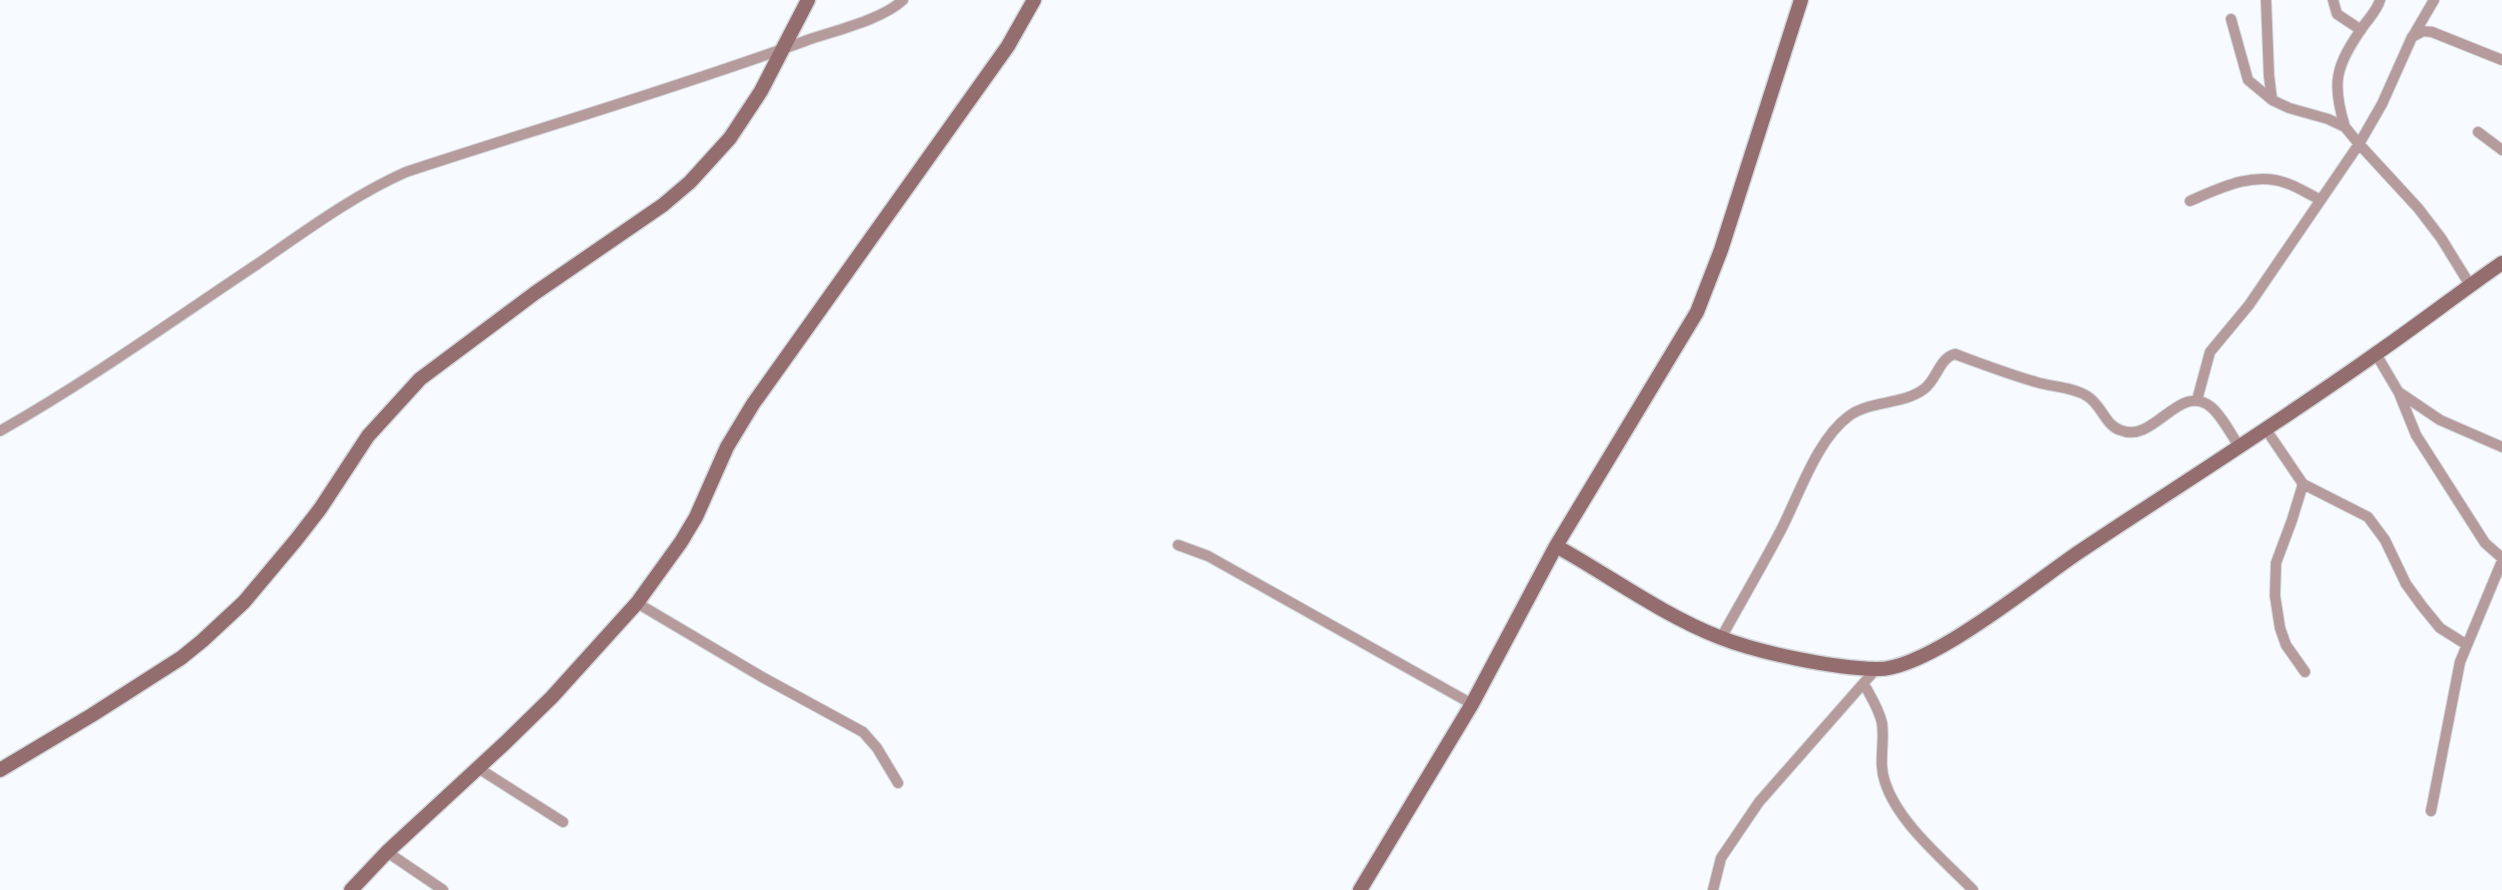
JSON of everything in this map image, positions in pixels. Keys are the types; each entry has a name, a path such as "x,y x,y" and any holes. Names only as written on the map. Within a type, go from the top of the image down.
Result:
{"street":[{"path":"0,770 181,658 244,602 320,509 368,436 420,379 535,293 663,205 690,182 730,138 761,91 808,0"},
{"path":"0,431 151,335 340,208 388,180 784,49 871,18 903,0"},
{"path":"351,890 387,852 552,697 637,603 696,517 727,447 753,404 1008,46 1034,0"},
{"path":"1360,890 1472,704 1556,546 1701,303 1721,250 1801,0"},
{"path":"2266,0 2272,100"},
{"path":"2333,0 2337,15 2361,30"},
{"path":"2380,0 2379,6 2361,30 2338,71 2337,101 2345,127 2418,208 2441,238 2470,285"},
{"path":"2197,400 2210,352 2249,305 2359,145 2382,104 2412,37 2434,0"},
{"path":"2231,19 2248,80 2272,100 2345,127"},
{"path":"2412,37 2423,32 2432,32 2502,60"},
{"path":"2478,132 2502,150"},
{"path":"2190,201 2223,187 2253,179 2286,183 2321,201"},
{"path":"1556,546 1653,604 1721,638 1794,657 1876,669 1909,663 1952,640 2376,354 2502,263"},
{"path":"1721,638 1780,531 1807,475 1837,426 1859,409 1924,389 1950,355 1955,354 2037,383 2088,396 2112,425 2122,431 2149,427 2177,406 2197,400 2212,408 2239,446"},
{"path":"2376,354 2399,393 2417,435 2485,543 2502,559 2460,662 2431,811"},
{"path":"2399,393 2440,420 2502,447"},
{"path":"2265,428 2303,484 2368,517 2385,540 2406,584 2440,628 2467,645"},
{"path":"2303,484 2276,563 2275,596 2280,628 2287,645 2305,673"},
{"path":"1178,545 1208,556 1472,704"},
{"path":"637,603 762,677 863,732 877,748 898,783"},
{"path":"1713,890 1721,858 1759,802 1876,669"},
{"path":"1864,684 1882,724 1882,769 1890,794 1904,818 1973,890"},
{"path":"478,768 563,822"},
{"path":"387,852 443,890"}]}
